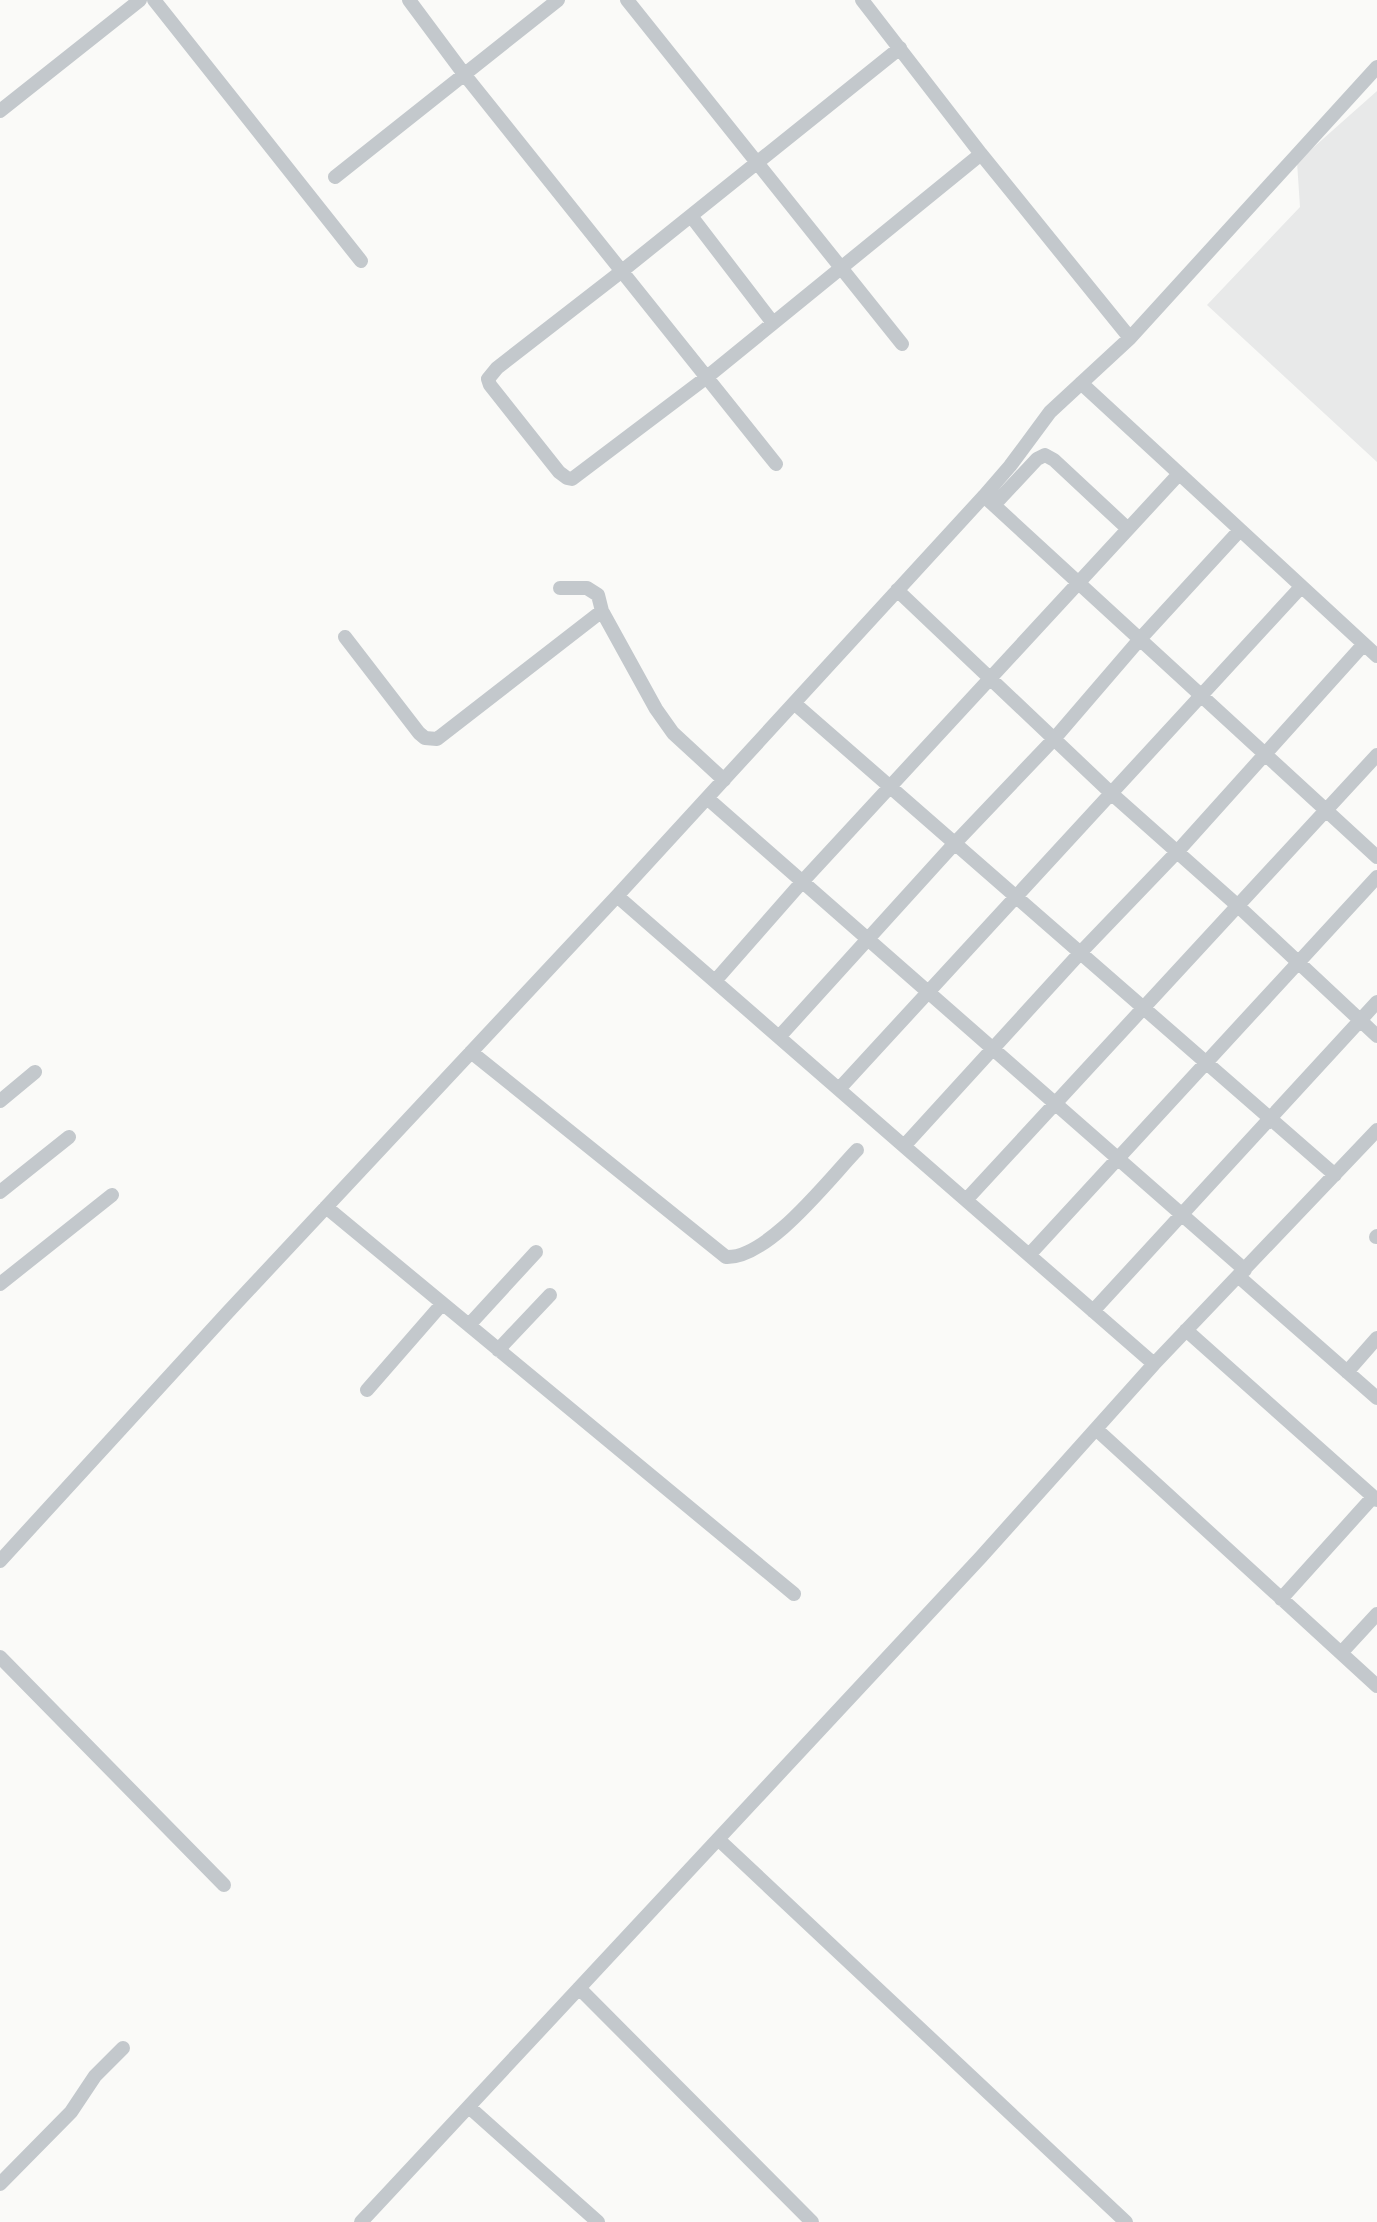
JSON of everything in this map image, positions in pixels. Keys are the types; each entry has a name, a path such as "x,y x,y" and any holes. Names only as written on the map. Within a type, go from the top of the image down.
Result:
{"street":[{"path":"0,111 140,0"},
{"path":"154,0 361,261"},
{"path":"409,0 464,74 776,464"},
{"path":"335,177 558,0"},
{"path":"627,0 902,344"},
{"path":"862,0 981,154 1130,338"},
{"path":"900,48 497,368 488,379 490,385 559,472 572,479 707,377 981,154"},
{"path":"989,500 1010,466 1050,412 1130,338 1377,67"},
{"path":"691,216 773,323"},
{"path":"1081,383 1377,656"},
{"path":"0,1562 897,590 989,500 1045,455 1054,460 1128,529"},
{"path":"715,981 802,882 1178,475"},
{"path":"989,500 1377,857"},
{"path":"779,1037 1054,738 1240,530"},
{"path":"560,588 580,586 593,590 601,599 602,611 656,709 673,733 724,780"},
{"path":"839,1090 1301,587"},
{"path":"897,590 1112,794 1238,906 1377,1036"},
{"path":"345,637 419,733 431,740 437,739 602,611"},
{"path":"904,1146 1177,852 1364,644"},
{"path":"794,703 1335,1175"},
{"path":"966,1200 1377,755"},
{"path":"707,798 1182,1215 1377,1398"},
{"path":"1030,1255 1377,877"},
{"path":"617,896 1154,1364"},
{"path":"1093,1311 1377,1002"},
{"path":"471,1052 726,1257 752,1250 774,1237 857,1150"},
{"path":"0,1101 35,1073"},
{"path":"361,2222 981,1557 1154,1364 1377,1130"},
{"path":"0,1192 69,1137"},
{"path":"0,1284 112,1195"},
{"path":"326,1207 794,1594"},
{"path":"468,1325 536,1252"},
{"path":"498,1350 550,1295"},
{"path":"366,1390 442,1304"},
{"path":"1186,1331 1375,1499 1281,1599"},
{"path":"1347,1371 1377,1338"},
{"path":"1096,1430 1377,1686"},
{"path":"1341,1653 1377,1614"},
{"path":"0,1657 224,1885"},
{"path":"718,1839 1126,2222"},
{"path":"579,1988 813,2222"},
{"path":"0,2184 71,2112 95,2076 123,2048"},
{"path":"469,2107 598,2222"}],"shaded area":[{"path":"1377,91 1377,462 1207,305 1300,207 1297,162"}]}
